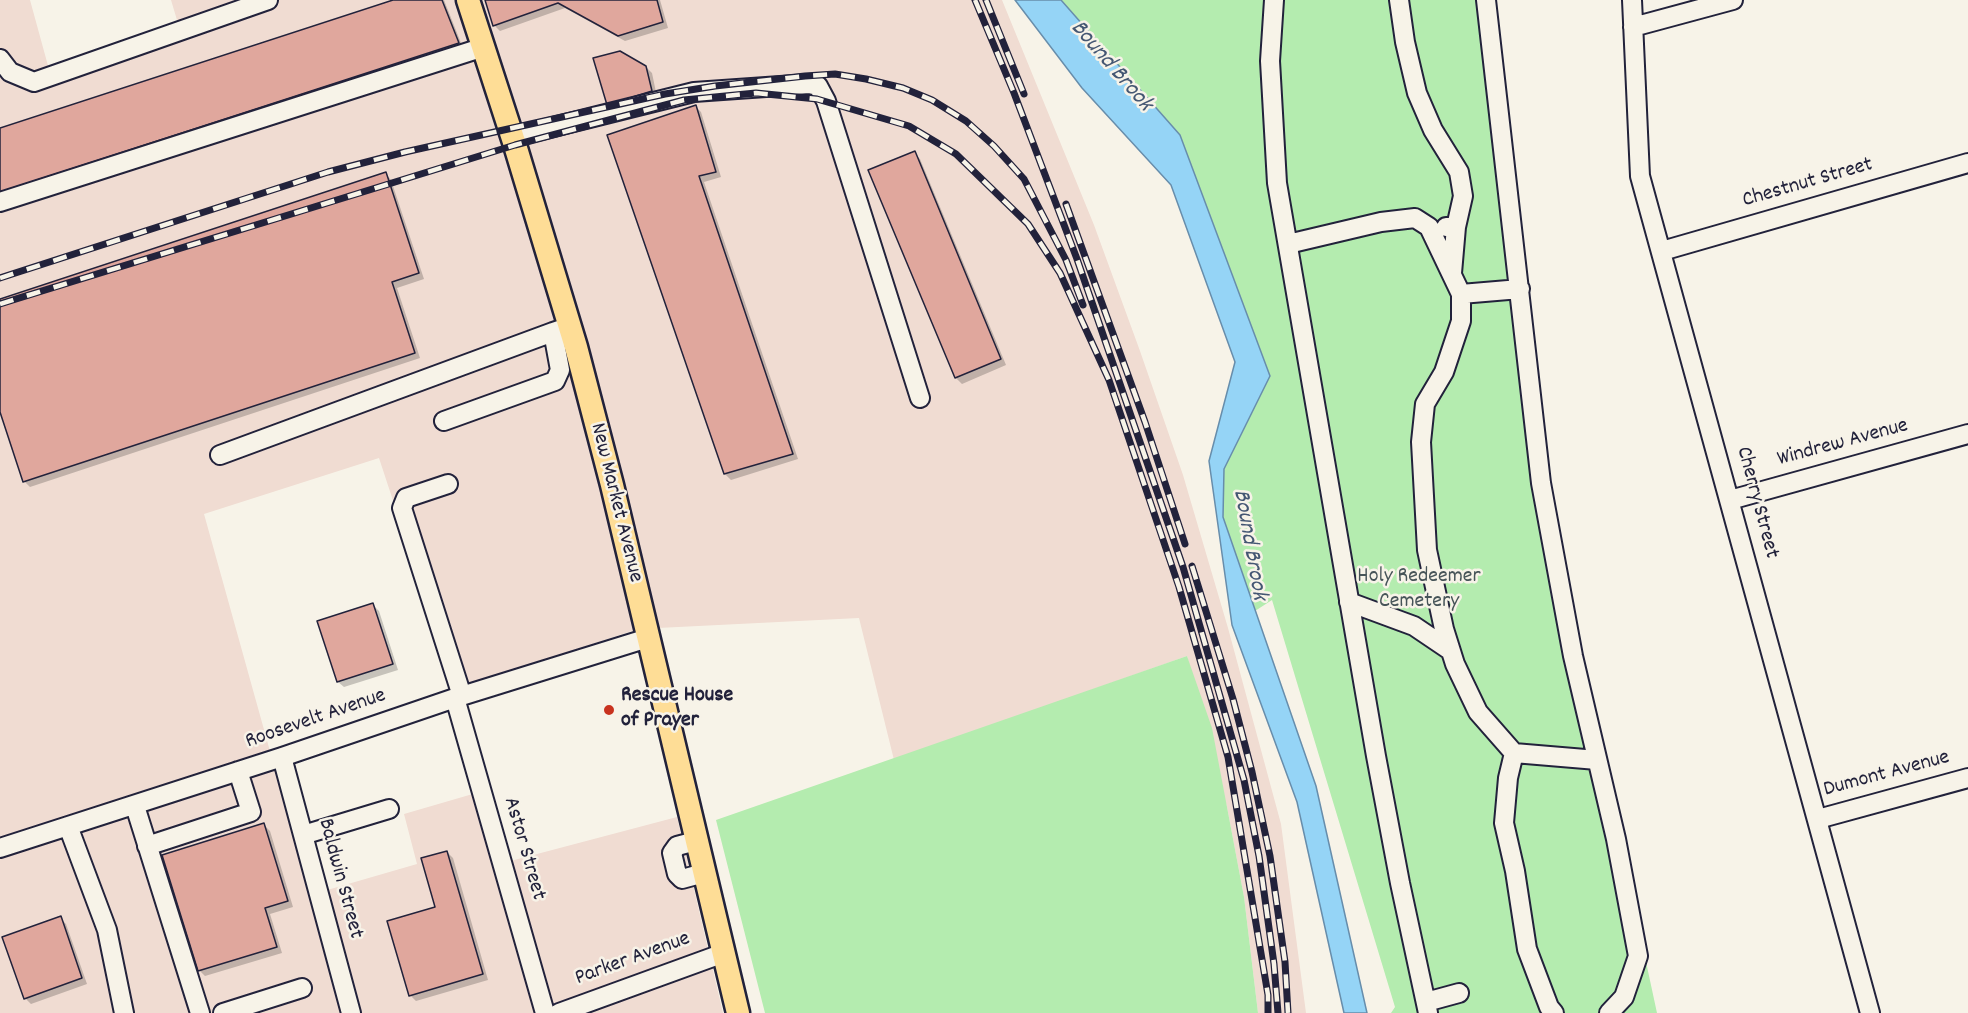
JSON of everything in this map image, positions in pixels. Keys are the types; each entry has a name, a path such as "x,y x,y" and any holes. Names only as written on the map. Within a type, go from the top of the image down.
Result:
{"main road":[{"name":"New Market Avenue","path":"468,0 513,137 562,329 612,484 738,1013"}],"street":[{"path":"0,59 10,72 34,82 268,0"},
{"path":"1274,0 1270,61 1277,183 1380,779 1427,1007 1459,993"},
{"path":"1399,0 1405,42 1417,93 1433,130 1459,172 1463,196 1456,227 1452,275"},
{"path":"1486,0 1541,483 1573,656 1616,839 1638,956 1624,997 1609,1013"},
{"name":"Cherry Street","path":"1632,0 1640,176 1870,1013"},
{"path":"1633,27 1733,0"},
{"path":"0,202 484,48"},
{"path":"513,137 694,92 809,84 818,86 826,101 920,398"},
{"name":"Chestnut Street","path":"1662,251 1968,164"},
{"path":"1288,244 1392,220 1415,218 1429,227 1461,294 1461,321 1444,372 1425,404 1421,442 1427,550 1444,629 1451,651 1478,712 1514,753 1597,760"},
{"path":"1429,227 1456,227"},
{"path":"1461,294 1520,289"},
{"path":"220,455 562,329 560,370 555,381 444,421"},
{"name":"Windrew Avenue","path":"1730,500 1968,434"},
{"name":"Astor Street","path":"448,484 406,498 402,508 458,697 545,1013"},
{"path":"1349,602 1414,627 1451,651"},
{"name":"Roosevelt Avenue","path":"0,848 282,758 458,697 648,638"},
{"path":"1514,753 1508,778 1504,823 1517,881 1527,949 1549,1007 1554,1013"},
{"name":"Baldwin Street","path":"282,758 351,1013"},
{"path":"147,846 251,812 238,771"},
{"name":"Dumont Avenue","path":"1818,819 1968,778"},
{"path":"135,806 200,1013"},
{"path":"303,835 389,809"},
{"path":"68,826 107,930 124,1013"},
{"name":"Parker Avenue","path":"559,1013 724,953"},
{"path":"223,1013 302,988"}],"shaded area":[{"path":"0,0 30,0 50,73 180,30 171,0 1002,0 1094,225 1183,475 1228,628 1281,824 1306,1013 1258,1013 1244,897 1227,807 1187,656 894,760 859,618 638,629 455,689 379,458 204,514 310,895 417,864 404,814 483,791 503,863 677,817 723,1013 0,1013"}],"green space":[{"name":"Holy Redeemer Cemetery","path":"1061,0 1488,0 1543,483 1657,1013 1391,1013 1395,1007 1272,600 1255,611 1223,517 1224,469 1270,376 1180,135"},
{"path":"1187,656 1212,728 1244,897 1258,1013 765,1013 716,820"}],"water":[{"name":"Bound Brook","path":"1015,0 1061,0 1180,135 1270,376 1224,469 1223,517 1316,786 1367,1013 1344,1013 1297,802 1232,625 1209,461 1235,362 1171,185 1082,88"}],"building":[{"path":"393,0 442,0 459,43 0,192 0,128"},
{"path":"485,0 657,0 663,22 618,36 558,3 493,26"},
{"path":"620,51 646,66 652,91 607,105 593,58"},
{"path":"696,105 716,172 699,176 793,454 724,474 607,135"},
{"path":"915,151 1001,359 955,378 868,170"},
{"path":"386,172 419,273 392,282 415,353 23,482 0,412 0,299"},
{"path":"373,603 393,664 337,682 317,621"},
{"path":"264,823 288,901 265,908 277,947 198,971 162,855"},
{"path":"447,851 483,974 409,996 387,921 435,907 421,858"},
{"path":"61,916 82,978 24,999 2,937"}],"railway":[{"path":"975,0 1014,93 1077,259 1183,567 1244,780 1259,856 1274,964 1278,1013"},
{"path":"986,0 1024,94"},
{"path":"0,278 328,172 405,152 665,94 715,86 835,74 903,88 932,100 966,121 994,146 1024,179 1066,260 1083,305"},
{"path":"0,304 515,145 684,100 756,93 817,99 909,126 956,154 1028,224 1060,273 1109,380 1179,587 1228,757 1268,995 1268,1013"},
{"path":"1066,204 1145,422 1185,544"},
{"path":"1192,566 1233,699 1252,772 1270,856 1285,962 1288,1013"}],"place":[{"name":"Rescue House of Prayer","path":"609,710"}]}
